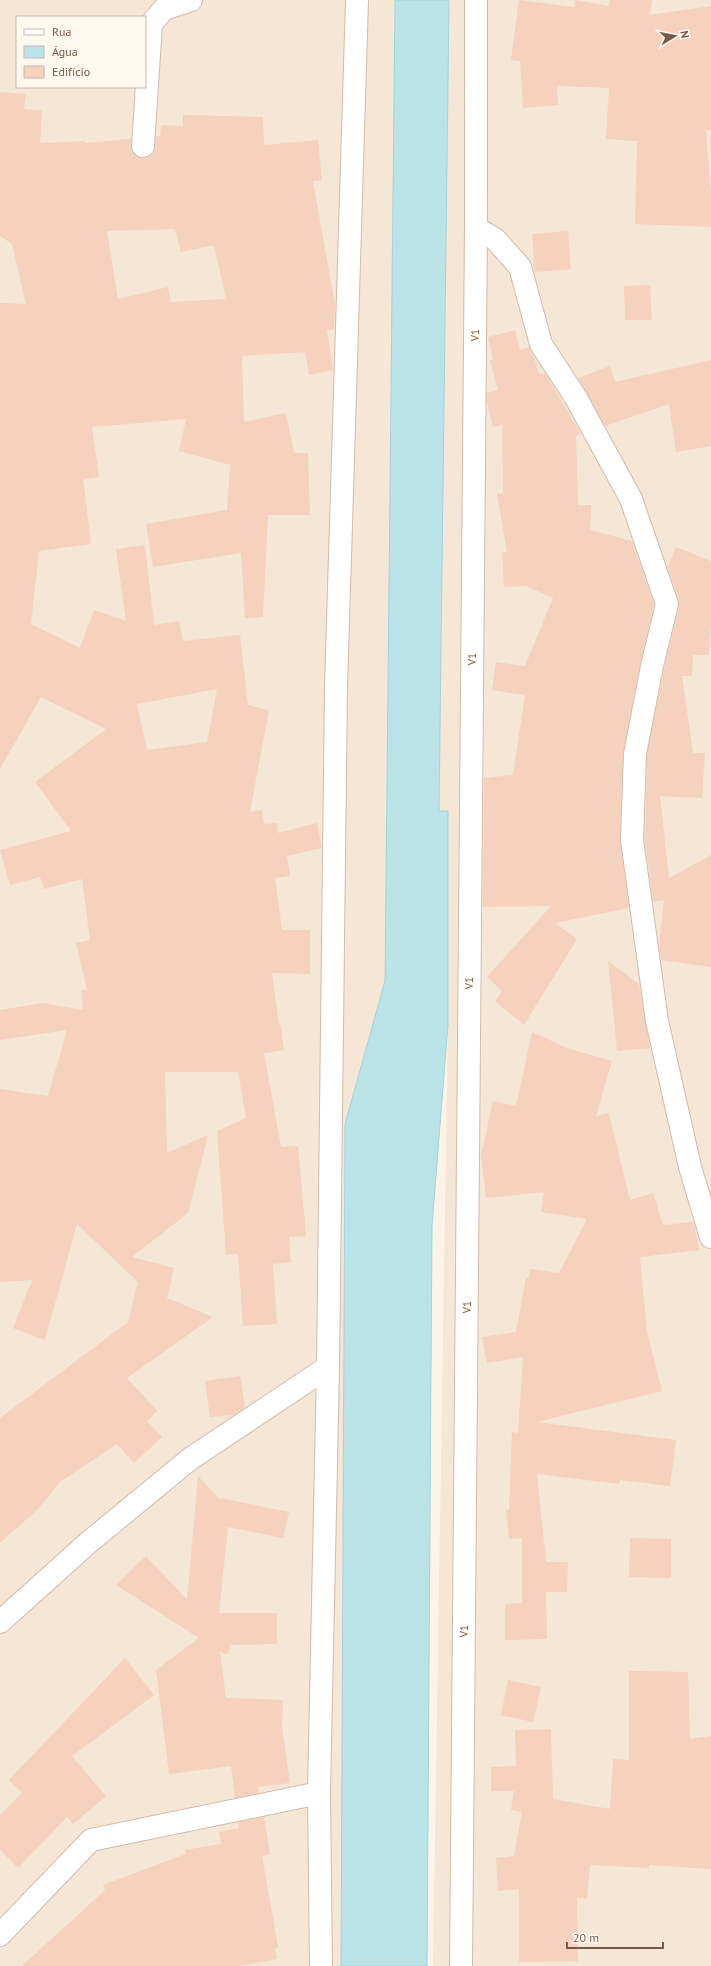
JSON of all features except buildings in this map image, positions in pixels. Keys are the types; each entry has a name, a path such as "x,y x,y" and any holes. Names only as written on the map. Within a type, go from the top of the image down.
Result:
{"street":[{"path":"143,146 151,24 164,9 191,0"},
{"path":"322,1966 319,1793 328,1367 336,687 357,0"},
{"name":"V1","path":"461,1966 476,228 476,0"},
{"path":"476,228 495,239 520,267 541,344 576,398 630,498 666,604 635,754 632,840 656,1021 690,1167 711,1237"},
{"path":"0,1622 89,1542 190,1459 328,1367"},
{"path":"0,1935 92,1840 319,1793"}],"shaded area":[{"path":"0,0 395,0 385,981 345,1124 341,1966 0,1966"},
{"path":"449,0 711,0 711,1966 433,1966 448,1024 448,811 439,811"}],"water":[{"path":"395,0 449,0 439,811 448,811 448,1024 432,1226 427,1966 341,1966 345,1124 385,981"}]}
